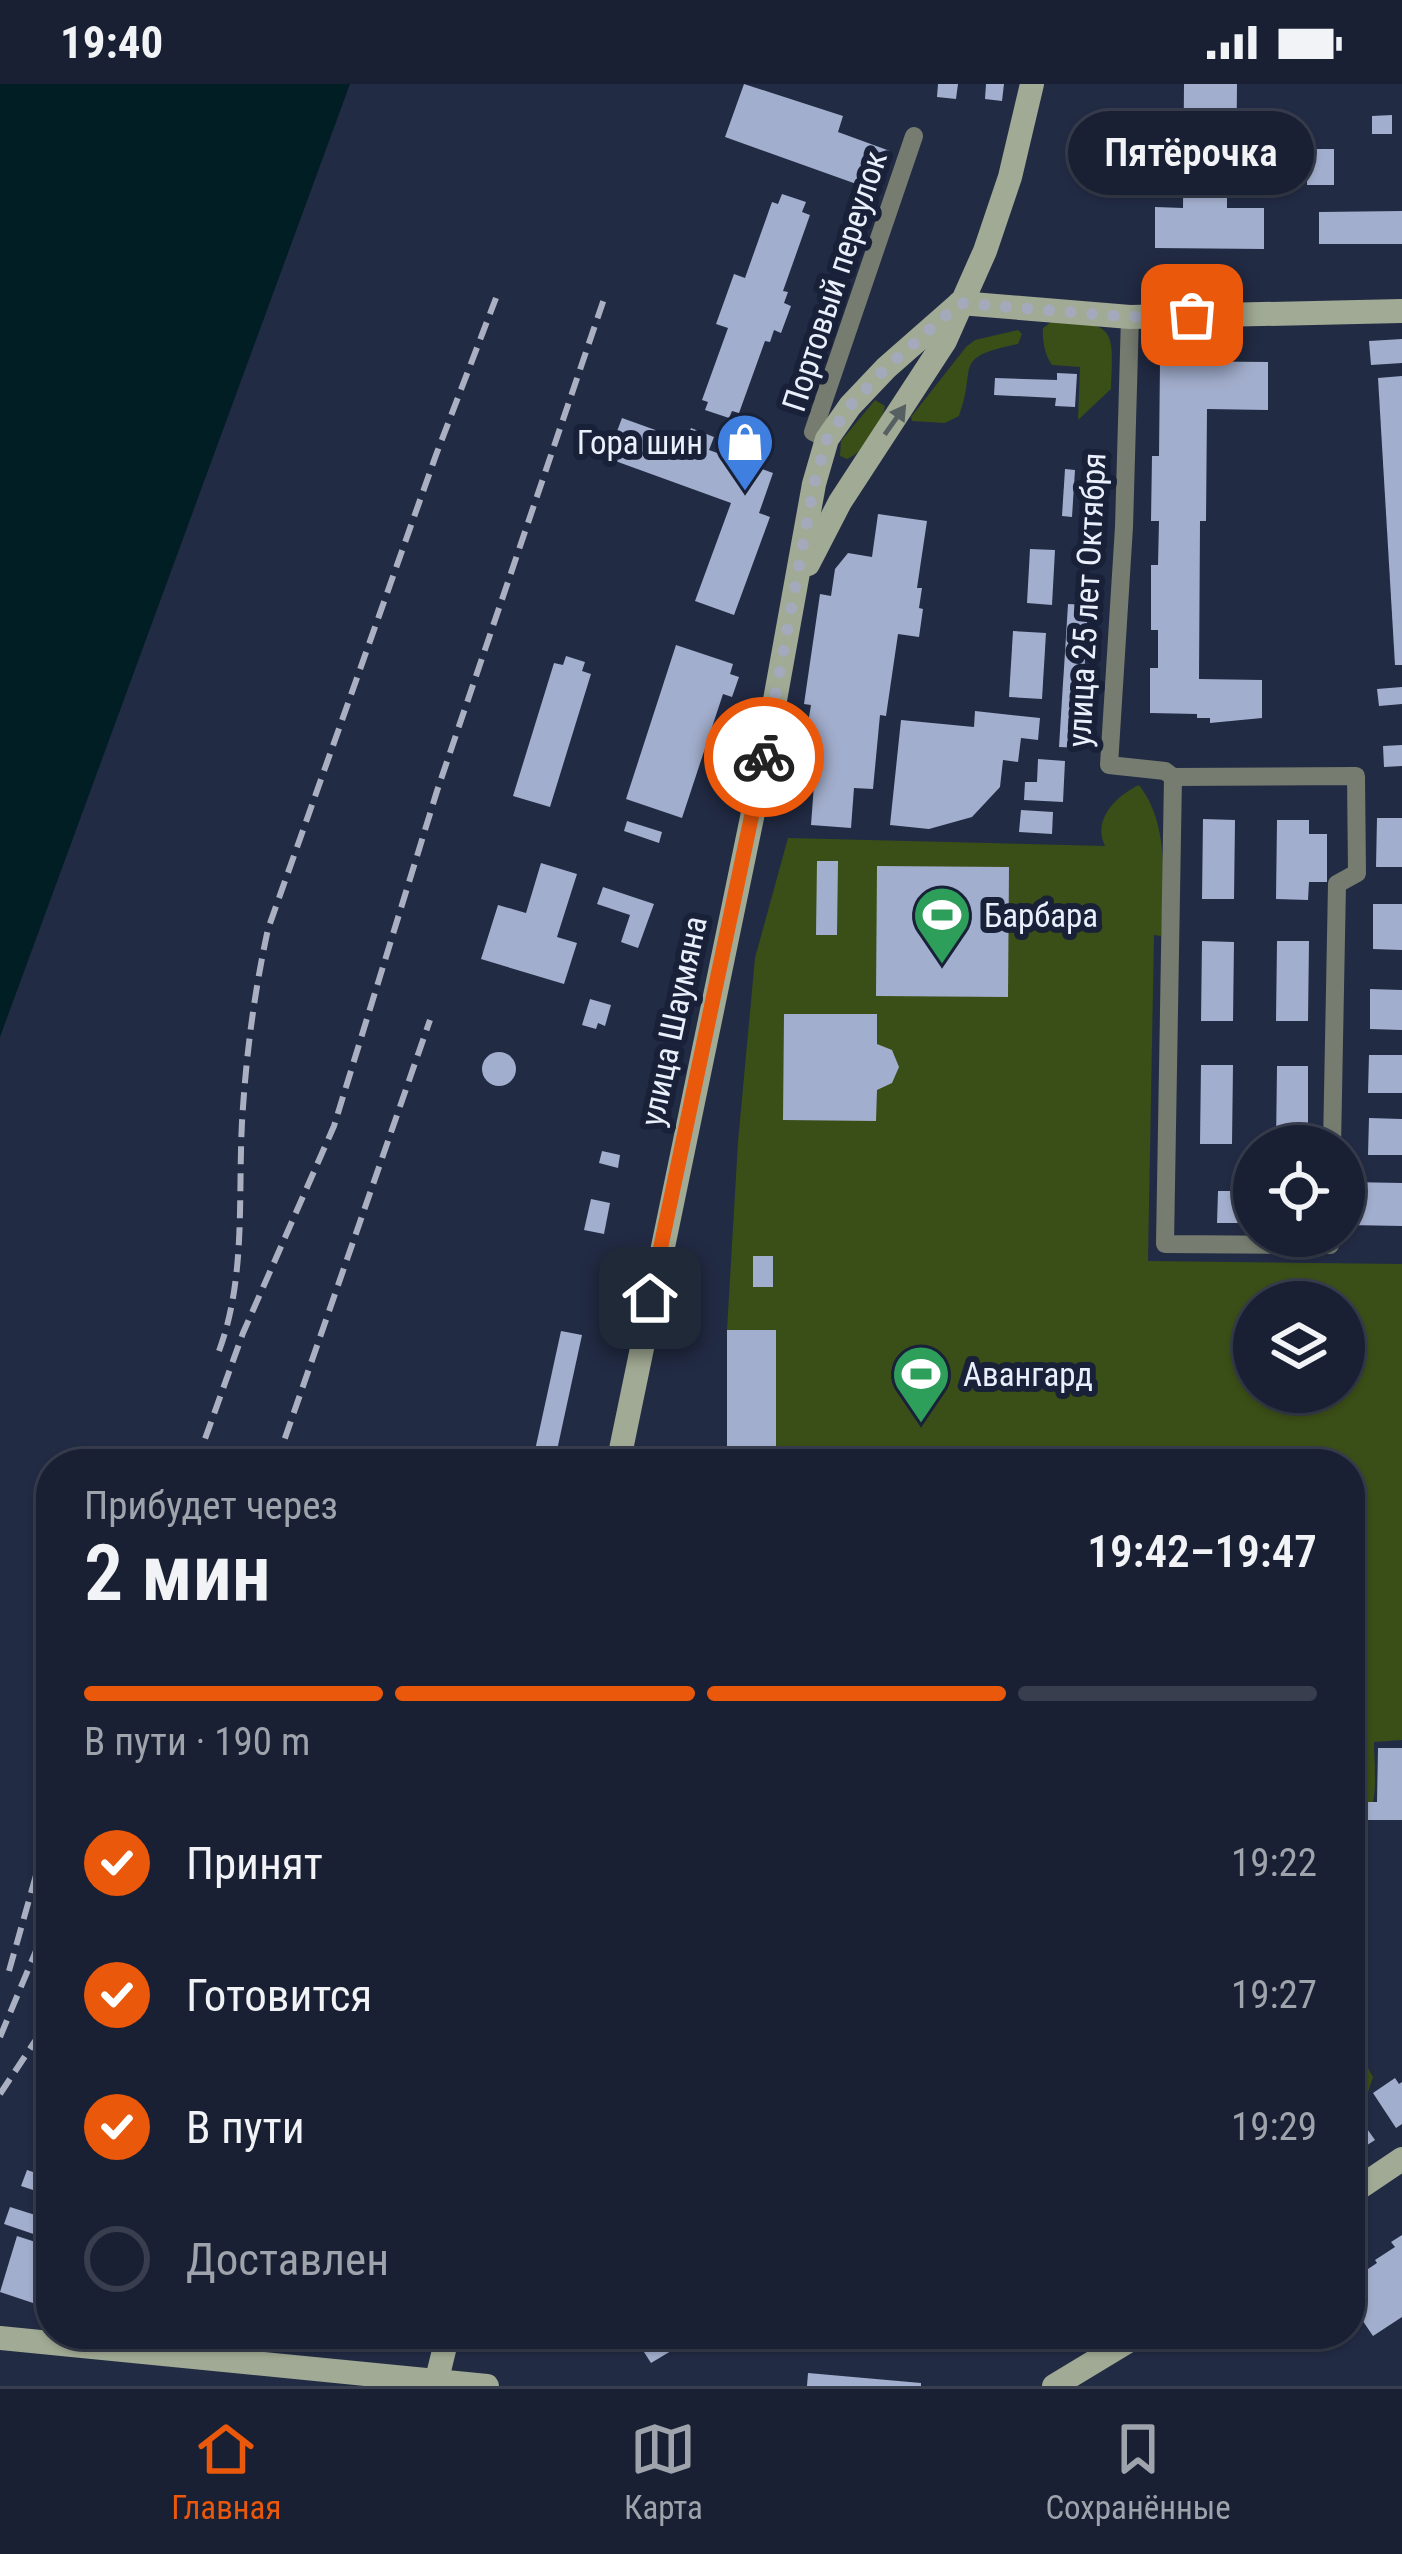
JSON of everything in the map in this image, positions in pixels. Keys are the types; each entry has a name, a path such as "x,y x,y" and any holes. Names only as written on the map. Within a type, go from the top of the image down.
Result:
{"main road":[{"path":"1032,84 1010,177 985,250 960,303 1130,317 1402,311"},
{"name":"улица Шаумяна","path":"621,1449 766,750 814,484 827,439 886,368 960,303"},
{"name":"улица Шаумяна","path":"794,592 863,465 923,380 960,303"},
{"path":"827,439 832,458 845,467 863,465"},
{"path":"1365,2184 1402,2159"},
{"path":"0,2338 36,2341"},
{"path":"117,2349 487,2386"},
{"path":"437,2379 444,2349"},
{"path":"1054,2386 1118,2349"}],"street":[{"name":"Портовый переулок","path":"827,439 813,432 914,136"},
{"name":"улица 25 лет Октября","path":"1130,317 1124,527 1109,765 1165,771 1173,777"},
{"path":"1233,1244 1165,1244 1173,777 1356,776 1357,873 1337,884 1332,1125"}],"green space":[{"path":"1051,322 1099,327 1110,341 1111,389 1078,420 1080,367 1052,365 1043,333"},
{"path":"1018,330 1022,334 1018,344 974,359 959,416 945,423 912,421 966,347 975,340"},
{"path":"875,400 885,406 871,436 847,459 840,456 841,441"},
{"path":"1139,785 1156,819 1163,857 1161,936 1154,935 1148,1261 1402,1264 1402,1740 1374,1742 1373,1801 1365,1823 1365,1449 727,1449 727,1330 755,958 788,838 1105,846 1104,818 1115,802"},
{"path":"1365,2063 1373,2077 1365,2097"}],"shaded area":[{"path":"0,84 350,84 0,1037"}],"building":[{"path":"744,84 843,116 838,132 890,151 876,191 725,137"},
{"path":"938,84 958,84 956,99 937,97"},
{"path":"986,84 1004,84 1002,101 985,99"},
{"path":"1184,84 1237,84 1236,186 1227,186 1227,208 1264,208 1264,249 1155,248 1155,207 1183,208"},
{"path":"1392,115 1392,134 1372,134 1372,116"},
{"path":"1307,149 1334,149 1334,185 1307,185"},
{"path":"782,194 806,202 802,212 810,215 783,291 788,292 784,303 791,306 781,333 774,330 770,342 765,341 739,413 732,411 729,418 705,410 708,402 702,400 728,328 716,324 734,274 745,278 772,202 778,204"},
{"path":"1402,211 1402,244 1319,244 1319,212"},
{"path":"1402,339 1402,363 1371,365 1369,341"},
{"path":"1160,361 1268,362 1268,410 1207,409 1206,521 1200,521 1199,679 1262,680 1262,718 1210,723 1210,718 1197,718 1197,714 1150,713 1150,668 1158,668 1158,630 1151,630 1151,565 1158,565 1159,521 1151,521 1152,456 1159,456"},
{"path":"1057,373 1077,374 1075,407 1055,406 1056,398 994,395 995,378 1057,380"},
{"path":"1402,376 1402,665 1395,665 1378,378"},
{"path":"622,418 686,441 691,428 714,437 709,450 773,473 759,513 770,517 734,615 695,601 731,503 607,458"},
{"path":"1065,469 1075,470 1072,517 1062,516"},
{"path":"878,514 927,521 917,588 922,588 919,608 923,609 919,637 898,634 886,716 880,715 873,789 854,788 851,828 811,825 817,743 805,741 811,705 804,704 820,594 831,596 835,569 848,553 872,557"},
{"path":"1030,549 1055,550 1052,605 1027,603"},
{"path":"1068,604 1088,605 1080,748 1059,747"},
{"path":"1013,631 1046,633 1042,699 1009,697"},
{"path":"676,645 733,664 730,674 739,677 732,697 723,694 682,818 626,799"},
{"path":"566,656 585,662 582,671 591,674 550,807 513,796 554,663 563,665"},
{"path":"1402,687 1402,704 1379,706 1377,689"},
{"path":"975,711 1040,718 1038,740 1021,738 1018,762 1003,760 1000,787 972,817 929,829 890,825 901,720 974,727"},
{"path":"1402,745 1402,766 1384,767 1383,746"},
{"path":"1038,759 1065,761 1063,802 1024,800 1025,782 1037,782"},
{"path":"1021,810 1053,812 1052,834 1019,832"},
{"path":"1377,818 1402,818 1402,867 1376,867"},
{"path":"1203,819 1235,820 1234,899 1202,899"},
{"path":"1277,820 1309,820 1309,834 1327,834 1327,882 1309,882 1308,900 1276,899"},
{"path":"627,821 662,832 659,843 624,831"},
{"path":"817,861 838,861 837,935 816,935"},
{"path":"541,863 577,874 557,937 577,943 564,984 481,959 498,905 526,913"},
{"path":"877,866 1009,867 1008,997 876,996"},
{"path":"603,887 654,904 638,948 621,942 630,915 597,904"},
{"path":"1373,904 1402,904 1402,950 1373,949"},
{"path":"1202,941 1234,942 1233,1021 1201,1021"},
{"path":"1277,941 1309,941 1308,1021 1276,1021"},
{"path":"1370,989 1402,990 1402,1030 1370,1029"},
{"path":"590,999 611,1005 605,1026 582,1025"},
{"path":"784,1014 877,1014 877,1044 892,1050 899,1067 892,1083 877,1090 876,1121 783,1120"},
{"path":"499,1052 511,1057 516,1069 511,1081 499,1086 487,1081 482,1069 487,1057"},
{"path":"1369,1055 1402,1055 1402,1093 1368,1093"},
{"path":"1201,1065 1233,1065 1232,1144 1200,1144"},
{"path":"1277,1066 1308,1066 1308,1125 1276,1125"},
{"path":"1369,1118 1402,1119 1402,1155 1368,1155"},
{"path":"602,1151 620,1155 618,1168 599,1163"},
{"path":"1365,1182 1402,1183 1402,1226 1365,1225"},
{"path":"1218,1191 1233,1191 1233,1223 1217,1223"},
{"path":"591,1199 610,1203 604,1234 584,1230"},
{"path":"753,1256 773,1256 773,1287 753,1287"},
{"path":"727,1330 776,1330 776,1449 727,1449"},
{"path":"561,1331 582,1335 557,1449 535,1449"},
{"path":"1378,1748 1402,1748 1402,1820 1365,1820 1365,1802 1377,1802"},
{"path":"1395,2078 1402,2082 1402,2124 1396,2128 1373,2093"},
{"path":"1365,2126 1375,2140 1365,2146"},
{"path":"27,2170 36,2173 36,2191 21,2186"},
{"path":"10,2207 36,2215 36,2235 4,2224"},
{"path":"1402,2235 1402,2317 1373,2336 1365,2324 1365,2271 1395,2247 1391,2242"},
{"path":"17,2236 36,2242 36,2304 0,2292"},
{"path":"642,2349 674,2349 651,2363"},
{"path":"808,2373 921,2383 921,2386 807,2386"}],"railway":[{"path":"201,1449 243,1333 334,1126 437,791 606,293"},
{"path":"219,1351 237,1267 246,1073 268,929 496,298"},
{"path":"281,1449 430,1020"},
{"path":"9,1971 36,1875"},
{"path":"0,2037 36,1951"},
{"path":"0,2094 36,2040"}],"way so far":[{"path":"764,757 814,484 827,439 886,368 960,303 1130,317 1192,315"}],"place":[{"name":"Пятёрочка","path":"1192,315"},
{"name":"Гора шин","path":"745,493"},
{"name":"Барбара","path":"942,966"},
{"name":"Авангард","path":"921,1425"}],"route":[{"path":"650,1298 764,757"}]}
